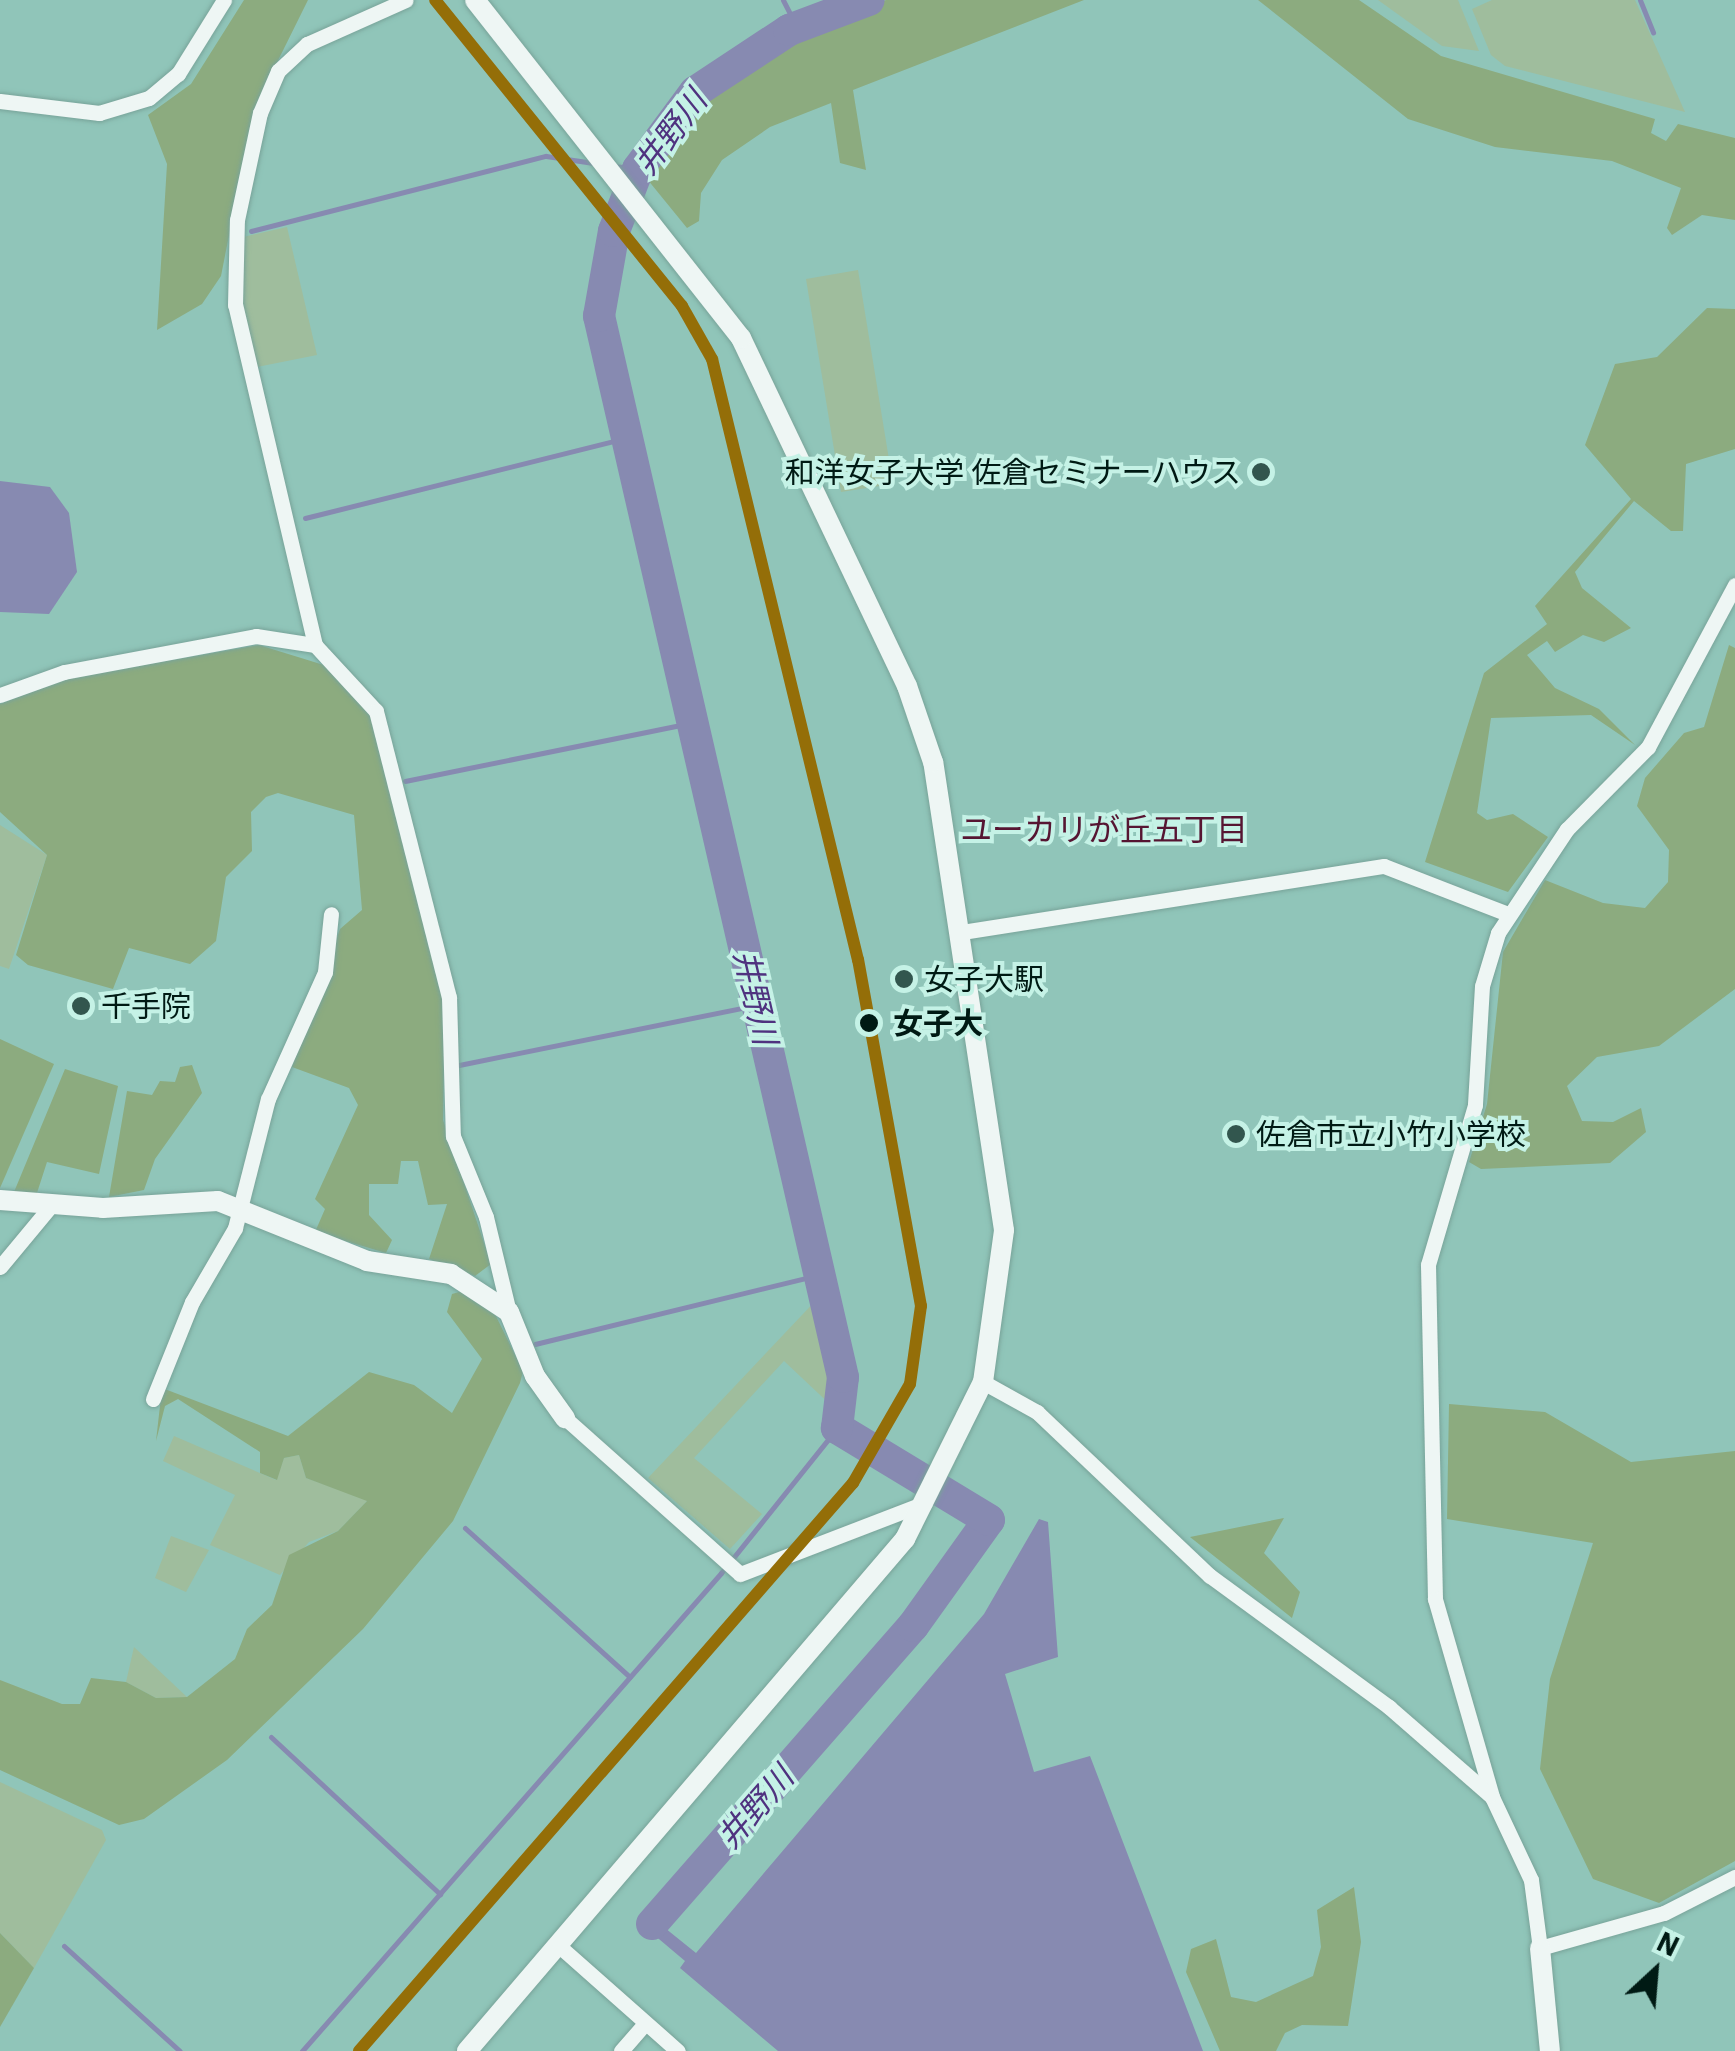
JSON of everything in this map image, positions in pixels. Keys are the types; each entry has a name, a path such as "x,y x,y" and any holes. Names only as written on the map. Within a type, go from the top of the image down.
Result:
{"street":[{"path":"0,102 99,113 149,98 178,74 224,0"},
{"path":"406,0 307,44 278,70 260,113 237,220 235,305 315,644 386,725 450,996 453,1136 486,1217 509,1312 536,1376 566,1418 740,1574 928,1502"},
{"path":"466,2051 889,1560 928,1502 983,1382 1000,1278 1003,1200 933,762 908,686 741,338 666,235 475,0"},
{"path":"1550,2051 1531,1880 1492,1798 1435,1599 1428,1265 1475,1105 1482,986 1508,914 1566,829 1648,747 1735,585"},
{"path":"0,695 64,672 225,638 315,644"},
{"path":"962,932 1384,866 1508,914"},
{"path":"153,1399 169,1349 242,1208 268,1099 326,972 331,914"},
{"path":"0,1200 48,1208 192,1198 242,1208 367,1261 451,1274 509,1312"},
{"path":"0,1267 48,1208"},
{"path":"983,1382 1037,1412 1210,1576 1389,1707 1492,1798"},
{"path":"1540,1948 1664,1913 1735,1878"},
{"path":"558,1946 678,2051"},
{"path":"621,2051 646,2022"}],"green space":[{"path":"244,0 308,0 254,109 221,276 202,304 157,330 167,164 148,115 191,84"},
{"path":"886,0 1084,0 853,90 866,170 840,163 831,103 770,127 722,160 701,193 699,221 687,228 643,174 700,98 796,35"},
{"path":"1258,0 1359,0 1441,56 1655,119 1651,133 1666,141 1678,124 1735,138 1735,220 1702,215 1672,235 1667,228 1681,188 1612,161 1495,147 1408,119"},
{"path":"1378,0 1458,0 1479,51 1442,46"},
{"path":"1492,0 1635,0 1685,112 1505,66 1491,55 1472,9"},
{"path":"287,227 317,355 257,367 242,303 243,237"},
{"path":"858,270 893,484 841,492 806,279"},
{"path":"1707,308 1735,309 1735,449 1686,464 1683,531 1671,531 1634,501 1575,572 1582,588 1631,628 1604,642 1583,635 1555,652 1547,641 1527,655 1555,688 1599,709 1635,745 1591,715 1491,718 1477,813 1487,820 1513,814 1548,837 1508,892 1425,862 1484,673 1547,624 1535,606 1631,499 1585,445 1615,364 1657,357"},
{"path":"259,645 327,666 373,716 445,999 443,1120 491,1264 475,1276 429,1259 447,1204 428,1205 418,1161 401,1161 398,1184 369,1184 369,1215 392,1240 386,1253 315,1232 325,1209 315,1199 358,1105 349,1088 292,1067 340,929 362,910 354,815 278,793 266,797 251,812 252,851 226,877 216,941 190,964 129,948 113,989 28,965 16,955 47,855 0,812 0,704 68,678"},
{"path":"1729,645 1735,648 1735,989 1659,1046 1597,1057 1567,1086 1582,1121 1613,1122 1641,1108 1646,1132 1610,1163 1481,1169 1469,1162 1487,1104 1503,952 1545,880 1603,903 1645,908 1668,882 1669,850 1637,806 1645,778 1684,733 1704,727"},
{"path":"0,825 47,855 9,969 0,966"},
{"path":"0,1039 54,1064 0,1188"},
{"path":"192,1065 202,1093 155,1159 144,1190 109,1197 127,1091 152,1095 160,1081 175,1082 180,1067"},
{"path":"65,1069 118,1086 99,1174 47,1162 36,1196 14,1192"},
{"path":"466,1290 495,1314 523,1371 520,1383 453,1521 363,1629 227,1760 144,1819 119,1825 0,1770 0,1680 62,1704 80,1704 91,1678 126,1682 156,1698 187,1697 235,1659 247,1629 272,1605 289,1555 338,1531 367,1501 306,1478 299,1455 284,1458 277,1480 260,1473 260,1452 178,1399 165,1406 156,1441 162,1388 288,1436 369,1372 414,1385 452,1413 482,1359 447,1312 452,1294"},
{"path":"820,1296 838,1375 836,1410 784,1361 694,1458 762,1514 730,1549 648,1478"},
{"path":"1449,1404 1545,1412 1631,1462 1735,1451 1735,1861 1659,1903 1593,1879 1540,1769 1550,1679 1593,1543 1447,1519"},
{"path":"174,1436 276,1480 284,1458 299,1455 306,1478 368,1500 338,1531 309,1542 280,1575 210,1545 235,1495 163,1461"},
{"path":"1284,1518 1264,1553 1300,1592 1292,1618 1190,1537"},
{"path":"171,1536 209,1550 186,1592 155,1578"},
{"path":"134,1647 187,1697 156,1698 126,1682"},
{"path":"0,1782 102,1830 106,1840 34,1968 0,1933"},
{"path":"1354,1887 1361,1942 1348,2026 1302,2025 1285,2033 1276,2051 1220,2051 1186,1972 1191,1949 1216,1939 1231,1997 1256,2002 1313,1976 1321,1947 1317,1910"},
{"path":"0,1933 34,1968 0,2027"}],"water":[{"path":"0,481 50,487 69,513 77,572 49,614 0,612"},
{"path":"1039,1519 1048,1522 1058,1657 1005,1674 1034,1772 1090,1756 1203,2051 778,2051 680,1968 685,1961 653,1934 660,1924 696,1953 984,1614"}],"waterway":[{"path":"783,0 797,27"},
{"name":"井野川","path":"652,1924 913,1626 989,1520 837,1428 843,1377 599,316 614,231 638,169 695,92 789,30 869,0"},
{"path":"1640,0 1653,32"},
{"path":"251,231 546,156 593,163"},
{"path":"614,166 638,169"},
{"path":"305,518 623,439"},
{"path":"405,781 689,723"},
{"path":"459,1065 756,1005"},
{"path":"535,1344 819,1275"},
{"path":"302,2051 721,1573 837,1428"},
{"path":"465,1528 630,1677"},
{"path":"271,1737 440,1894"},
{"path":"652,1924 662,1932"},
{"path":"64,1946 180,2051"}],"transit line":[{"path":"359,2051 853,1483 910,1384 921,1306 858,960 712,359 682,306 435,0"}],"place":[{"name":"和洋女子大学 佐倉セミナーハウス","path":"1261,472"},
{"name":"女子大駅","path":"904,979"},
{"name":"千手院","path":"81,1006"},
{"name":"女子大","path":"869,1023"},
{"name":"佐倉市立小竹小学校","path":"1236,1134"}],"district":[{"name":"ユーカリが丘五丁目","path":"1104,829"}]}
